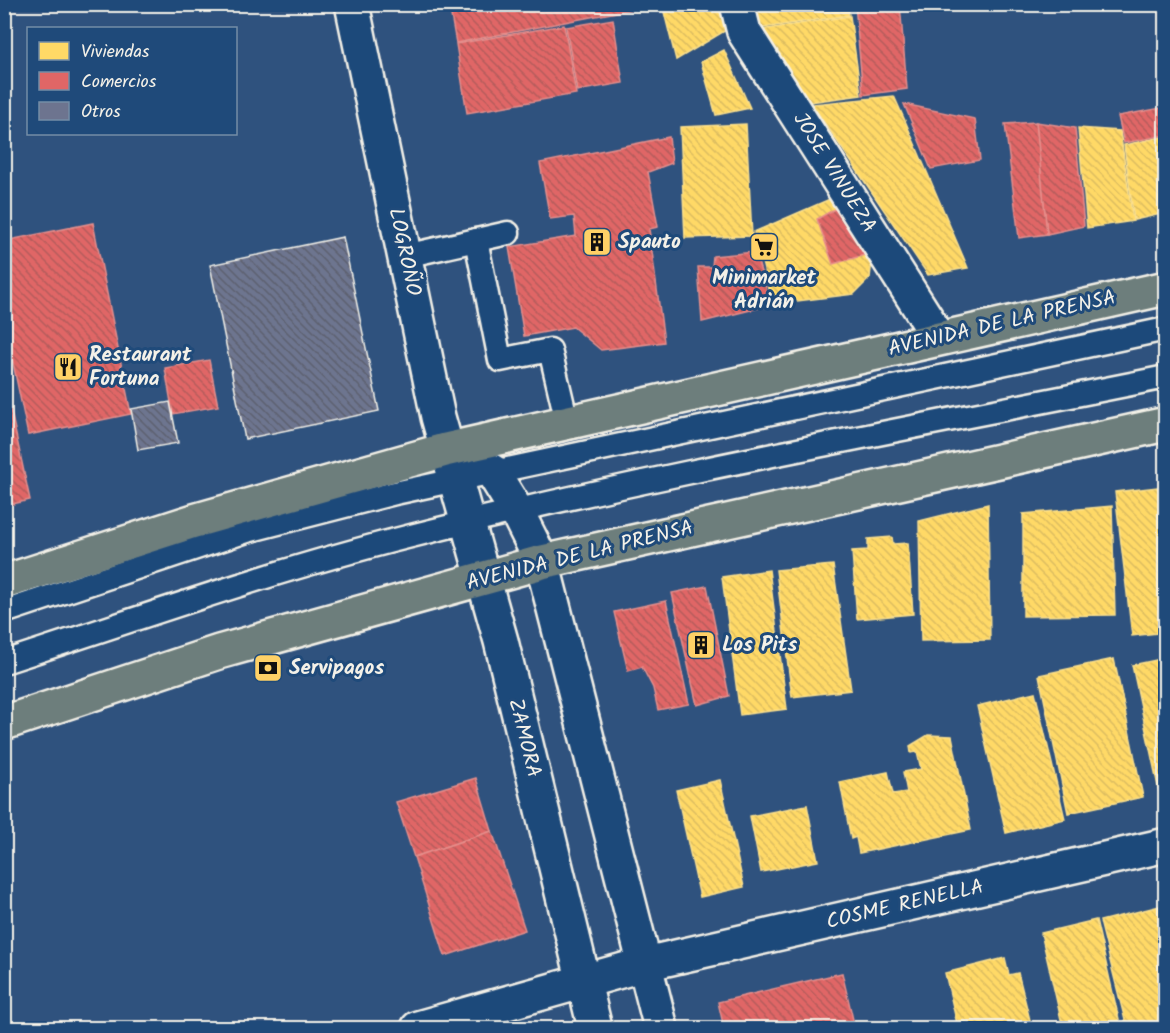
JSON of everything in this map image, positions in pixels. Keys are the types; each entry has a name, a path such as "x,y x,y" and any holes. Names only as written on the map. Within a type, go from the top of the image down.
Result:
{"main road":[{"name":"AVENIDA DE LA PRENSA","path":"4,582 194,521 450,465 567,422 1166,288"},
{"name":"AVENIDA DE LA PRENSA","path":"4,723 219,652 542,562 1166,424"}],"street":[{"name":"LOGROÑO","path":"352,4 450,465"},
{"name":"JOSE VINUEZA","path":"737,4 744,32 939,338"},
{"path":"450,465 492,471 516,510 542,562 661,1029"},
{"name":"ZAMORA","path":"450,465 483,579 595,1029"},
{"name":"COSME RENELLA","path":"418,1029 645,964 1166,845"}],"lane":[{"path":"405,256 508,233"},
{"path":"476,240 500,360 550,350 567,422"},
{"path":"492,471 1166,329"},
{"path":"4,662 273,576 404,538 516,510 1166,377"},
{"path":"4,612 450,465"}],"building: Viviendas":[{"path":"662,4 719,4 728,29 676,60"},
{"path":"750,4 848,4 849,15 756,29"},
{"path":"850,16 861,95 810,102 760,30"},
{"path":"724,50 750,108 716,115 701,62"},
{"path":"894,96 968,268 928,275 812,104"},
{"path":"746,124 752,236 685,238 680,127"},
{"path":"1078,128 1120,131 1133,221 1087,228"},
{"path":"1166,136 1166,213 1134,220 1124,145"},
{"path":"830,199 872,260 870,278 854,294 773,304 754,232"},
{"path":"1166,486 1166,632 1132,636 1115,492"},
{"path":"988,504 990,640 921,641 919,521"},
{"path":"1112,506 1115,615 1023,616 1023,514"},
{"path":"892,537 893,544 908,543 913,614 857,619 852,551 868,550 868,539"},
{"path":"833,565 851,690 792,697 776,570"},
{"path":"769,570 787,709 740,715 722,577"},
{"path":"1166,658 1166,790 1159,791 1132,665"},
{"path":"1114,659 1143,797 1068,813 1039,675"},
{"path":"1035,692 1065,819 1006,833 977,706"},
{"path":"928,735 952,736 971,830 859,853 856,837 851,839 840,782 888,772 893,794 907,792 903,772 921,769 917,752 911,753 910,746"},
{"path":"720,780 744,887 700,897 676,790"},
{"path":"807,805 818,861 761,872 750,816"},
{"path":"1160,906 1166,928 1166,1028 1127,1028 1100,921"},
{"path":"1096,920 1121,1028 1063,1028 1041,933"},
{"path":"1005,958 1009,975 1018,973 1032,1028 958,1028 945,973"}],"building: Comercios":[{"path":"449,4 632,4 633,9 456,43"},
{"path":"855,4 900,4 907,89 863,95"},
{"path":"613,19 623,83 577,91 566,27"},
{"path":"564,25 576,94 467,113 456,44"},
{"path":"904,104 975,119 980,160 931,169"},
{"path":"1161,108 1166,135 1124,143 1118,116"},
{"path":"1036,122 1075,128 1084,226 1047,234"},
{"path":"1036,122 1047,234 1019,238 1005,124"},
{"name":"Spauto","path":"669,137 672,163 648,172 658,227 649,229 664,342 601,350 573,327 524,336 509,247 576,236 574,216 550,219 540,163"},
{"path":"838,207 868,254 833,264 817,219"},
{"name":"Restaurant Fortuna","path":"93,223 131,414 28,435 4,320 4,241"},
{"path":"755,252 771,305 702,322 698,267 712,267 713,256"},
{"path":"209,360 218,406 173,414 165,368"},
{"path":"4,379 30,500 4,506"},
{"name":"Los Pits","path":"707,586 729,696 697,705 672,593"},
{"path":"666,601 689,704 658,710 653,688 642,667 628,671 614,612"},
{"path":"476,778 492,831 414,857 396,802"},
{"path":"492,831 525,930 445,956 414,857"},
{"path":"842,973 855,1028 724,1028 718,1002"},
{"path":"562,1021 564,1028 527,1028"}],"building: Otros":[{"path":"343,237 379,411 245,439 210,265"},
{"path":"170,402 178,443 138,450 131,409"}],"place":[{"name":"Spauto","path":"597,242"},
{"name":"Minimarket Adrián","path":"764,247"},
{"name":"Restaurant Fortuna","path":"68,367"},
{"name":"Los Pits","path":"701,645"},
{"name":"Servipagos","path":"268,668"}]}
